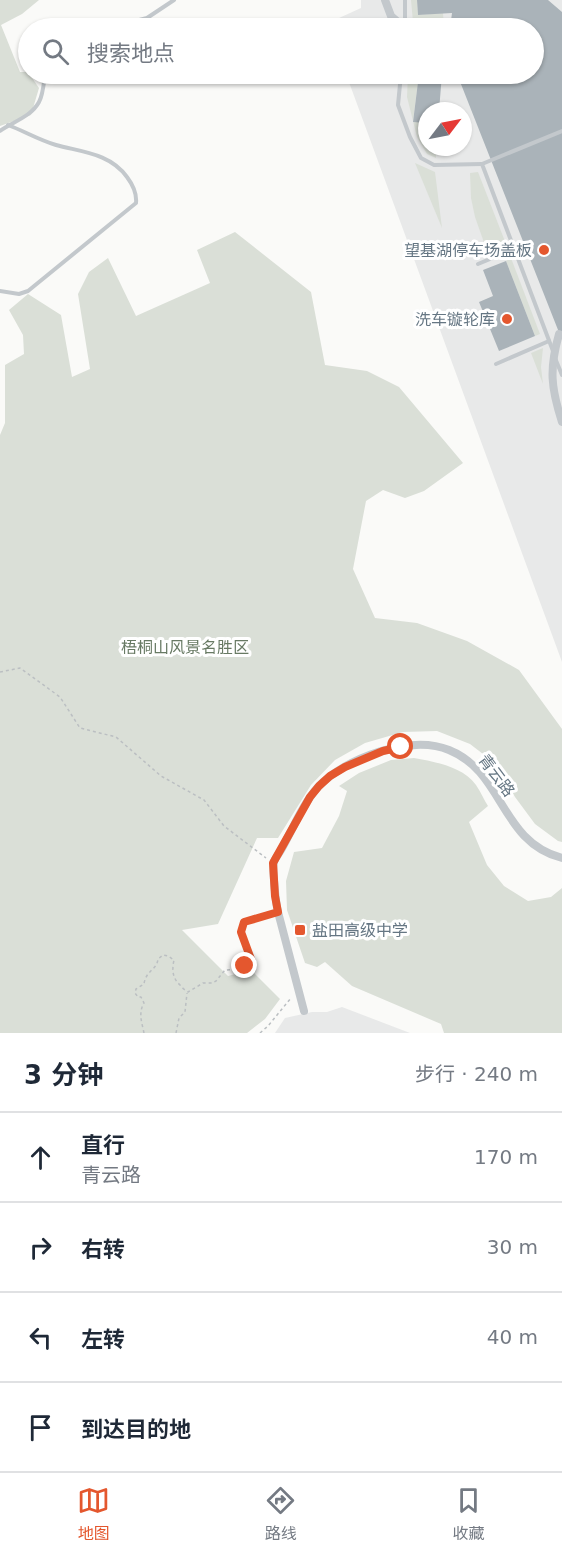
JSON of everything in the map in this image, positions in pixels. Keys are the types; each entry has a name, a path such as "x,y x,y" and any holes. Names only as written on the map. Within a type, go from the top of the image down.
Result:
{"street":[{"path":"386,0 394,18"},
{"path":"560,334 551,371 556,403 562,422"},
{"name":"青云路","path":"273,863 310,797 330,776 373,755 417,745 448,749 465,758 489,783 519,831 548,854 562,858"},
{"path":"273,863 278,912 304,1011"}],"lane":[{"path":"147,18 174,0"},
{"path":"405,0 405,18"},
{"path":"0,131 27,116 39,102 43,84"},
{"path":"400,84 398,105 410,137 421,158 434,165 482,164 562,131"},
{"path":"0,291 19,294 28,291 136,203 137,195 123,171 104,158 54,145 8,125"},
{"path":"482,164 562,375"},
{"path":"478,264 514,249"},
{"path":"496,364 549,341"}],"path":[{"path":"0,672 20,668 60,697 80,728 116,737 161,776 204,800 224,826 273,863"},
{"path":"176,1033 188,992 203,983 216,981 225,969 242,969 252,962 241,932 244,922 278,912"},
{"path":"144,1033 141,1024 141,1009 144,1003 135,993 136,989 144,984 145,976 157,965 158,959 163,955 174,960 173,975 180,986 188,992"},
{"path":"260,1033 285,1004 299,993"}],"shaded area":[{"path":"361,0 562,0 562,662 350,84 544,84 544,18 339,18 361,8"},
{"path":"342,1007 410,1033 275,1033 285,1018 312,1012 327,1012"}],"green space":[{"path":"0,0 39,0 22,14 1,25 18,67 18,84 36,84 39,88 31,115 0,126"},
{"path":"411,0 417,0 418,15 443,13 443,18 413,18"},
{"path":"408,84 418,84 413,121 407,97"},
{"path":"413,121 418,122 418,139"},
{"path":"415,163 435,172 442,228"},
{"path":"478,172 506,244 487,251 471,198 470,173"},
{"name":"梧桐山风景名胜区","path":"235,232 311,292 325,365 367,371 399,387 463,463 424,491 405,498 383,490 366,501 353,569 375,618 417,623 467,641 519,670 562,729 562,842 535,824 515,797 496,764 470,744 437,731 403,732 365,743 335,760 311,785 278,838 257,838 218,924 182,930 228,976 251,970 280,999 265,1019 247,1033 0,1033 0,435 5,423 5,365 24,354 23,335 9,310 28,294 61,315 72,377 90,369 78,294 89,272 108,258 136,316 210,283 197,250"},
{"path":"511,258 540,334 535,336 506,261"},
{"path":"543,348 541,367 543,384 531,353"},
{"path":"414,758 456,769 476,785 488,806 469,822 487,865 504,886 528,901 551,897 562,888 562,1033 444,1033 441,1024 352,986 325,962 317,967 305,963 287,910 286,881 294,852 322,848 339,816 347,791 339,786 359,773 391,760"}],"building":[{"name":"望基湖停车场盖板","path":"417,0 548,0 562,12 562,340 472,112 472,102 468,102 461,84 544,84 544,18 451,18 452,13 418,15"},
{"path":"418,84 441,84 440,102 418,102 418,122 413,122"},
{"name":"洗车镟轮库","path":"506,261 535,336 499,351 479,302 493,296 483,270"}],"place":[{"name":"望基湖停车场盖板","path":"544,250"},
{"name":"洗车镟轮库","path":"507,319"},
{"name":"盐田高级中学","path":"300,930"}],"route":[{"path":"245,966 252,962 241,932 244,922 278,912 273,863 310,797 330,776 345,767 383,751 401,747"}]}
